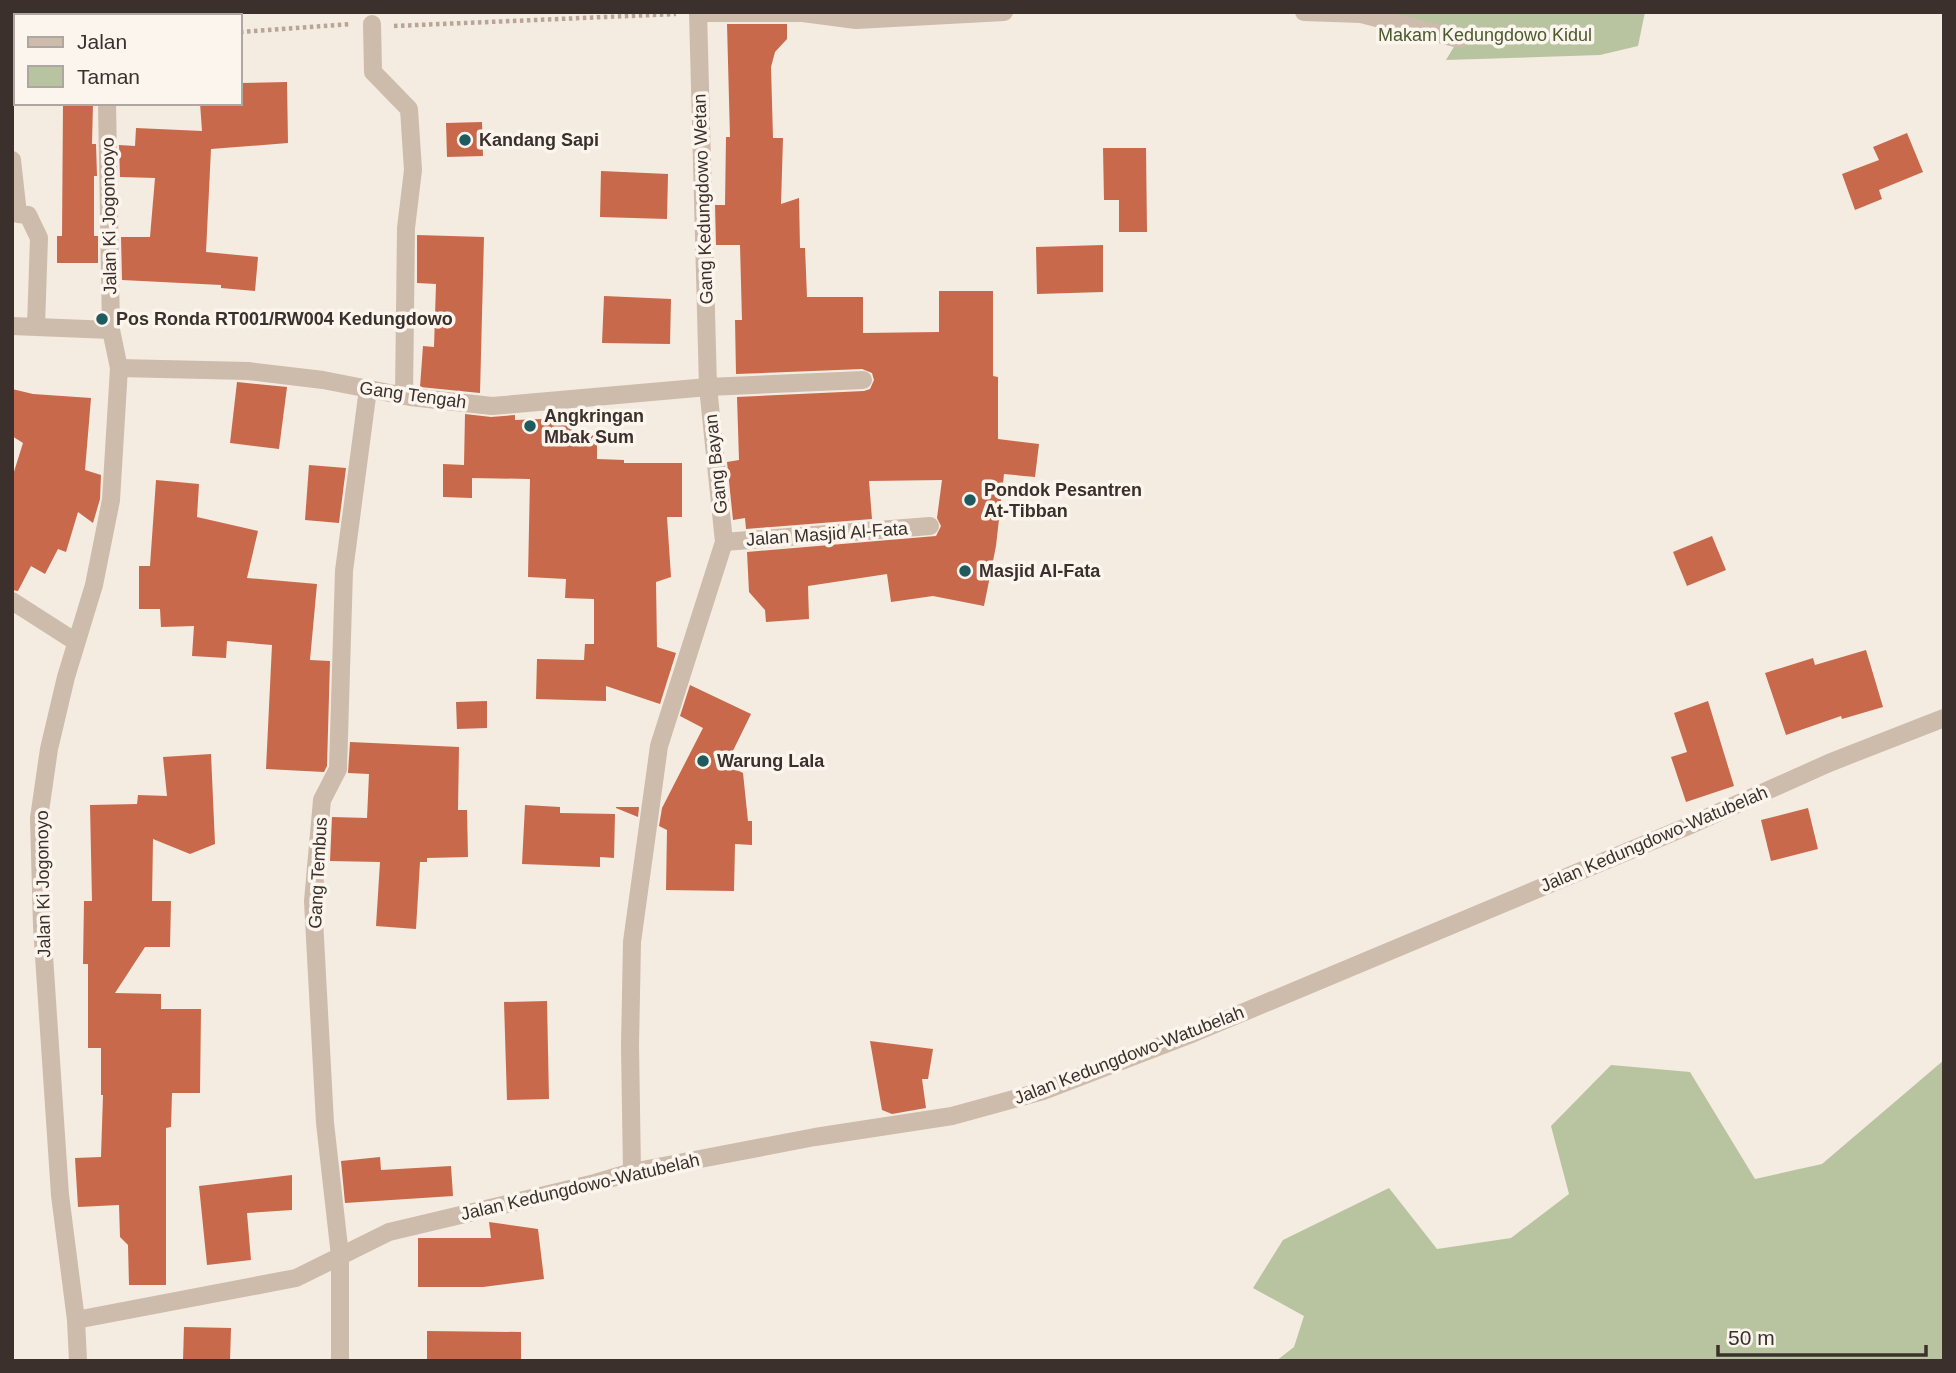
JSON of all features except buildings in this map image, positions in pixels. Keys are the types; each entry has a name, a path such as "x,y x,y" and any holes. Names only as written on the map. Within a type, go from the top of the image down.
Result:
{"street":[{"path":"698,13 803,13 856,20 1004,12"},
{"path":"1304,12 1361,14 1459,39"},
{"name":"Gang Kedungdowo Wetan","path":"698,13 708,387"},
{"path":"372,24 373,72 409,109 414,170 406,228 404,396"},
{"name":"Jalan Ki Jogonooyo","path":"107,105 111,330"},
{"path":"12,160 18,214 28,215 39,238 36,326"},
{"path":"12,326 111,330"},
{"name":"Jalan Ki Jogonoyo","path":"78,1361 76,1320 60,1195 42,926 39,818 49,750 76,642 94,584 111,500 118,368 111,330"},
{"name":"Gang Tengah","path":"118,368 248,371 323,380 404,396 492,406 708,387 863,380"},
{"name":"Gang Bayan","path":"708,387 724,542"},
{"name":"Gang Tembus","path":"340,1361 340,1256 325,1122 313,901 322,800 338,769 344,571 368,389"},
{"name":"Jalan Masjid Al-Fata","path":"724,542 930,526"},
{"path":"632,1172 632,942 657,759 724,542"},
{"path":"12,601 76,642"},
{"name":"Jalan Kedungdowo-Watubelah","path":"76,1320 296,1278 389,1232 632,1172 815,1137 952,1116 1043,1091 1219,1022 1686,827 1829,763 1944,718"}],"path":[{"path":"242,32 312,25 372,24 407,27 698,13"}],"green space":[{"name":"Makam Kedungdowo Kidul","path":"1381,12 1645,12 1638,46 1600,55 1446,60 1458,40"},
{"path":"1944,1060 1944,1361 1276,1361 1294,1347 1304,1316 1253,1288 1283,1240 1389,1188 1437,1249 1511,1238 1569,1194 1551,1126 1611,1065 1690,1072 1755,1179 1822,1164"}],"place":[{"name":"Kandang Sapi","path":"465,140"},
{"name":"Pos Ronda RT001/RW004 Kedungdowo","path":"102,319"},
{"name":"Angkringan Mbak Sum","path":"530,426"},
{"name":"Pondok Pesantren At-Tibban","path":"970,500"},
{"name":"Masjid Al-Fata","path":"965,571"},
{"name":"Warung Lala","path":"703,761"}]}
